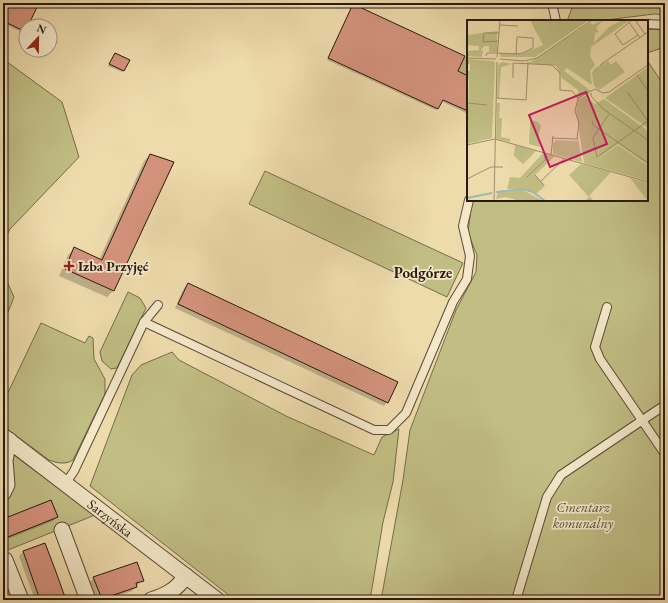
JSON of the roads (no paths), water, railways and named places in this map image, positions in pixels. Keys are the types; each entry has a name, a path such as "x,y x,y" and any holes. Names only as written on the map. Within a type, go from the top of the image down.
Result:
{"street":[{"name":"Sarzyńska","path":"6,438 217,600"},
{"path":"3,493 7,485 5,460 6,438"},
{"path":"62,530 88,600"},
{"path":"5,560 21,600"},
{"path":"151,600 169,594 177,588 186,576"}],"lane":[{"path":"552,3 556,20"},
{"path":"648,24 665,25"},
{"path":"144,322 374,430 389,430 406,413 453,302 467,279 470,256 463,226 469,201"},
{"path":"66,483 74,471 144,322 158,305"},
{"path":"607,307 595,347 600,358 665,454"},
{"path":"516,600 547,496 553,485 561,475 665,405"}],"place":[{"name":"Izba Przyjęć","path":"69,266"}],"district":[{"name":"Podgórze","path":"423,273"}],"park label":[{"name":"Cmentarz komunalny","path":"583,516"}]}
